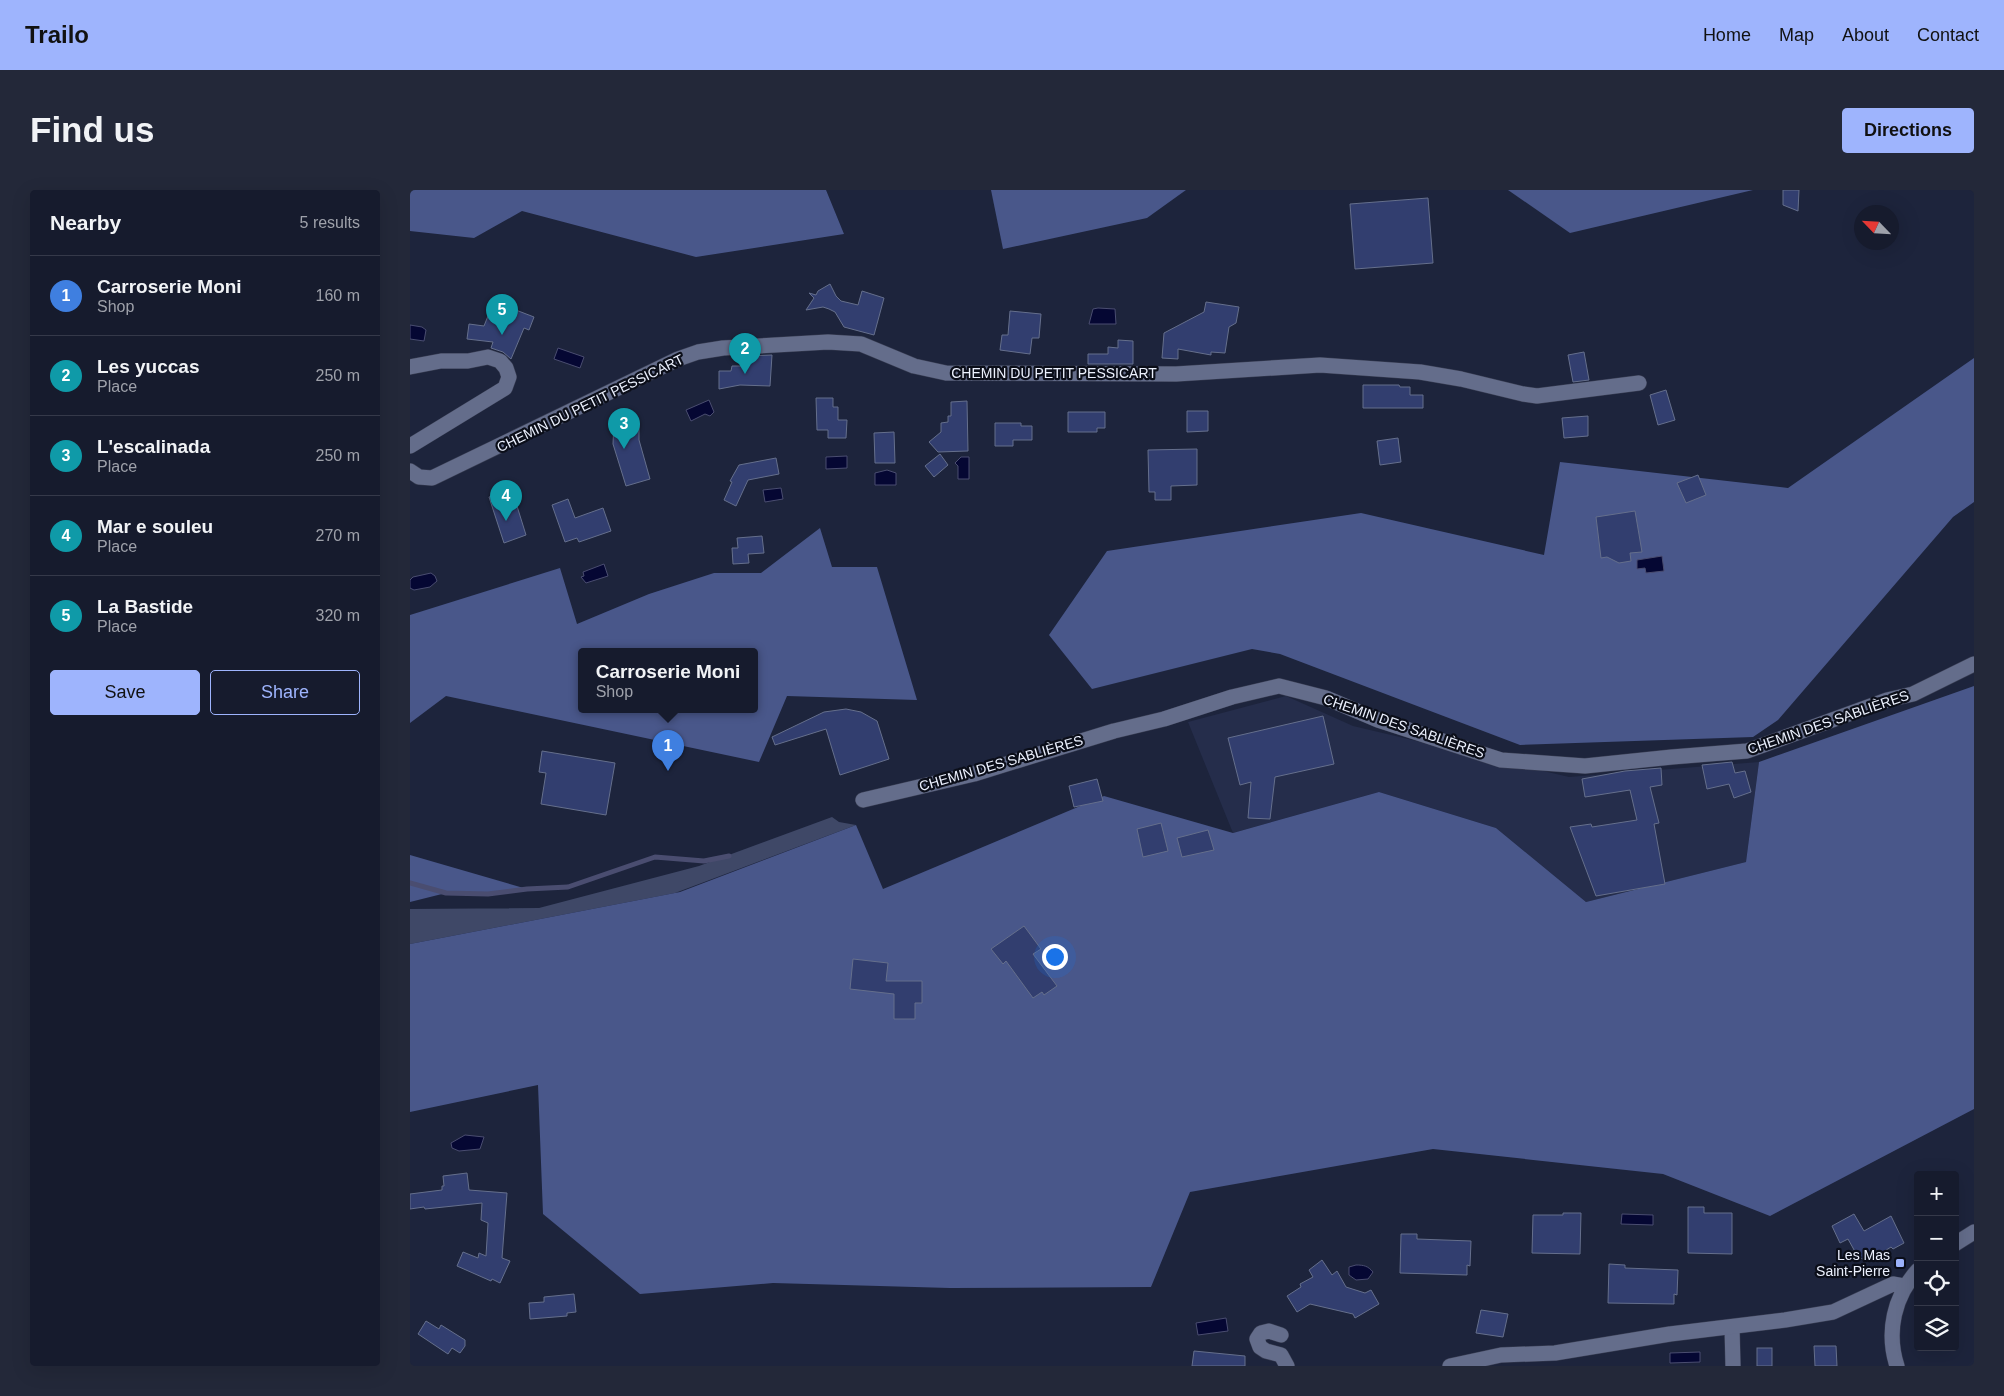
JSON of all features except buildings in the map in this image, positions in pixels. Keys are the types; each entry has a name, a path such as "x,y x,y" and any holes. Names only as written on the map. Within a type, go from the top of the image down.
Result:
{"street":[{"name":"CHEMIN DU PETIT PESSICART","path":"410,471 419,477 432,478 678,359 698,352 723,348 828,342 860,344 891,355 914,366 946,373 1176,374 1329,366 1420,372 1537,396 1639,383"},
{"path":"410,367 441,361 468,361 488,356 500,361 506,368 509,377 505,388 410,446"},
{"name":"CHEMIN DES SABLIÈRES","path":"864,800 974,774 1114,731 1164,719 1232,696 1279,686 1326,698 1378,720 1501,760 1585,766 1747,751 1887,700 1913,694 1974,664"},
{"path":"1959,1241 1974,1232"},
{"path":"1897,1366 1892,1353 1892,1327 1896,1304 1904,1286 1914,1275"},
{"path":"1450,1366 1501,1355 1555,1353 1670,1334 1833,1312 1893,1284 1904,1286"},
{"path":"1732,1327 1733,1366"},
{"path":"1281,1335 1269,1331 1262,1333 1258,1339 1260,1347 1281,1356 1287,1366"}],"shaded area":[{"path":"410,190 826,190 844,234 696,257 522,211 474,238 410,231"},
{"path":"991,190 1186,190 1147,218 1003,249"},
{"path":"1508,190 1753,190 1570,233"},
{"path":"1093,309 1115,309 1116,324 1089,324"},
{"path":"410,325 422,327 426,330 424,341 410,339"},
{"path":"558,348 584,357 580,368 554,359"},
{"path":"1974,358 1974,502 1953,517 1778,720 1753,737 1520,745 1280,654 1252,649 1092,689 1049,635 1107,551 1361,513 1544,555 1560,462 1788,488"},
{"path":"709,400 714,412 710,416 705,414 691,421 686,410"},
{"path":"847,456 847,468 826,469 826,457"},
{"path":"961,457 969,457 969,479 958,479 958,466 955,463"},
{"path":"887,470 896,473 896,485 875,485 875,473"},
{"path":"781,488 783,499 765,502 763,490"},
{"path":"820,528 832,567 877,567 917,700 787,696 759,762 446,696 410,723 410,615 560,568 577,624 649,594 714,573 761,573"},
{"path":"1662,556 1664,571 1646,573 1645,568 1637,569 1637,560"},
{"path":"604,564 608,576 586,583 581,577 584,576 583,572"},
{"path":"431,573 437,581 430,587 414,590 410,588 410,580 413,577"},
{"path":"1974,686 1974,1109 1770,1216 1663,1174 1433,1149 1190,1192 1151,1287 950,1288 773,1283 640,1294 543,1214 538,1085 410,1112 410,944 680,892 856,825 883,889 1104,796 1233,833 1379,792 1496,828 1586,902 1746,862 1759,762"},
{"path":"1286,696 1353,726 1569,777 1759,762 1746,862 1586,902 1496,828 1379,792 1233,833 1188,722"},
{"path":"832,817 839,822 856,825 675,893 410,944 410,909 539,908 699,866"},
{"path":"410,855 527,889 488,894 446,893 410,902"},
{"path":"465,1135 484,1137 480,1149 459,1151 452,1148 451,1143"},
{"path":"1622,1214 1653,1215 1653,1225 1621,1224"},
{"path":"1356,1265 1366,1266 1373,1272 1368,1279 1356,1280 1349,1275 1349,1267"},
{"path":"1226,1318 1228,1331 1198,1335 1196,1323"},
{"path":"1700,1352 1700,1362 1670,1363 1670,1353"}],"waterway":[{"path":"410,883 446,893 488,894 527,889 568,887 655,857 704,861 729,856"}],"place":[{"name":"La Bastide","path":"502,335"},
{"name":"Les yuccas","path":"745,374"},
{"name":"L'escalinada","path":"624,449"},
{"name":"Mar e souleu","path":"506,521"},
{"name":"Carroserie Moni","path":"668,771"},
{"name":"Les Mas Saint-Pierre","path":"1900,1263"}]}
